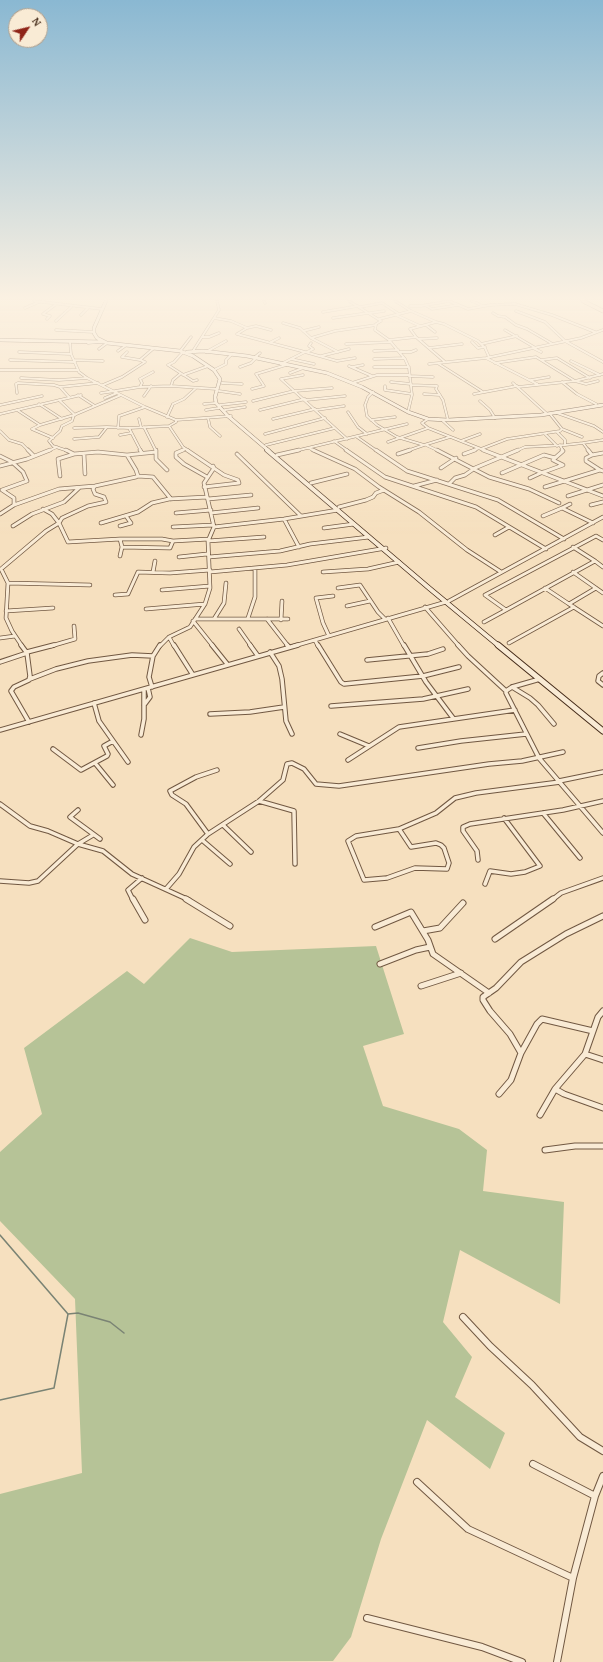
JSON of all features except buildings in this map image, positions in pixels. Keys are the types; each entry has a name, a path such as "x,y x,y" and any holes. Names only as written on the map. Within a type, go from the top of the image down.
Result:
{"main road":[{"path":"218,390 219,379"},
{"path":"222,379 222,383 215,397 218,405 229,416 385,549 603,727"},
{"path":"341,379 373,392 408,412 428,419 443,421 550,414 603,404"},
{"path":"495,418 546,413 603,404"},
{"path":"218,405 225,410 229,416 311,483 369,537 603,731"}],"street":[{"path":"32,379 59,380 79,379"},
{"path":"88,379 145,407 176,420 229,416"},
{"path":"103,385 117,379"},
{"path":"140,387 142,383 141,379"},
{"path":"171,386 173,380 175,379"},
{"path":"188,379 192,381 197,380"},
{"path":"252,389 264,386 259,379"},
{"path":"283,379 281,379 316,409 347,439"},
{"path":"352,383 365,379"},
{"path":"408,412 412,394 410,379"},
{"path":"461,379 482,392"},
{"path":"527,379 538,384"},
{"path":"530,380 539,379"},
{"path":"571,379 586,384 598,381"},
{"path":"474,394 538,384 587,379"},
{"path":"191,387 192,381"},
{"path":"391,382 437,386 436,389 443,400 448,420"},
{"path":"562,382 575,393 596,404"},
{"path":"17,393 16,384 18,383 54,385 60,387 98,383"},
{"path":"222,383 242,384"},
{"path":"513,383 546,413"},
{"path":"144,396 151,386"},
{"path":"101,393 116,392 140,387 171,386 218,390 240,394"},
{"path":"385,386 385,390 412,394"},
{"path":"60,387 69,397"},
{"path":"168,417 173,404 184,399 196,388"},
{"path":"253,401 294,391 332,388"},
{"path":"105,398 116,392"},
{"path":"373,392 368,397 364,405 367,416 385,430 402,438 425,445 456,458 489,477 529,488 559,503"},
{"path":"424,394 440,395"},
{"path":"0,414 80,395 95,406"},
{"path":"53,438 32,429 40,425 74,415 121,395"},
{"path":"4,414 0,405 42,396"},
{"path":"260,410 305,400 345,396"},
{"path":"59,400 74,415"},
{"path":"480,401 490,410 495,418"},
{"path":"204,404 218,405 246,402"},
{"path":"39,404 62,419"},
{"path":"206,410 218,405"},
{"path":"273,419 316,409 344,406"},
{"path":"118,428 118,418 120,416 145,407"},
{"path":"225,410 245,407"},
{"path":"17,410 40,425"},
{"path":"348,412 358,427 367,434"},
{"path":"557,413 599,428 603,428"},
{"path":"550,414 562,429 582,437"},
{"path":"74,415 70,422 62,426 60,431 50,443 53,446 74,454"},
{"path":"371,420 395,417"},
{"path":"208,418 210,427 220,436"},
{"path":"265,434 325,418"},
{"path":"140,419 142,427 156,452 156,459 167,470"},
{"path":"428,419 422,423 428,428 603,496"},
{"path":"74,428 107,426 129,428 169,426 176,422 176,420"},
{"path":"443,421 453,430"},
{"path":"277,455 407,424"},
{"path":"74,439 99,438 107,426"},
{"path":"169,426 185,449 213,466 224,475 239,482 204,487"},
{"path":"129,428 142,453"},
{"path":"266,445 335,428"},
{"path":"388,442 428,428"},
{"path":"599,428 603,432"},
{"path":"464,454 507,438 545,434 557,432 562,429"},
{"path":"0,431 9,440 22,444 34,456"},
{"path":"557,432 565,440 565,445"},
{"path":"120,435 131,433"},
{"path":"460,441 480,434"},
{"path":"545,434 562,451 555,458"},
{"path":"357,437 407,471 498,500 564,539"},
{"path":"398,454 450,437"},
{"path":"449,484 455,478 465,475 474,468 525,447 558,446 603,440"},
{"path":"334,441 385,477 476,507 546,549"},
{"path":"584,443 592,454"},
{"path":"0,466 34,456 57,447"},
{"path":"309,448 355,469 418,512 467,550 502,572"},
{"path":"185,449 176,453 176,457 184,464 208,477"},
{"path":"60,476 58,459 82,452 84,454 98,452 127,455 156,452"},
{"path":"602,471 586,461 586,458 592,454 603,453"},
{"path":"84,454 85,474"},
{"path":"237,454 301,516"},
{"path":"127,455 138,476"},
{"path":"502,473 544,455 555,458"},
{"path":"0,456 12,462 23,472 27,481 2,490 14,498 14,505"},
{"path":"441,468 456,458"},
{"path":"530,478 563,465 553,460 555,458"},
{"path":"141,735 144,705 153,656 160,645 169,637 184,631 194,620 205,604 210,586 208,540 213,526 211,511 204,487 214,468 213,466"},
{"path":"545,487 602,471"},
{"path":"311,483 347,474"},
{"path":"0,514 14,505 59,489 95,486 138,476 153,478 171,499"},
{"path":"414,486 437,480"},
{"path":"568,496 603,485"},
{"path":"30,679 27,652 15,636 6,618 8,583 1,569 46,531 59,523 62,518 88,506 106,502 104,497 95,494 95,486"},
{"path":"14,526 44,509 54,507 64,502 79,488"},
{"path":"173,527 213,526 284,519 338,508 366,500 373,497 376,493 384,490"},
{"path":"101,523 138,512 149,504 171,499 251,495"},
{"path":"591,505 603,502"},
{"path":"543,516 570,504"},
{"path":"176,513 258,508"},
{"path":"562,508 593,523"},
{"path":"44,509 52,514 59,523 69,542 120,539 162,539 173,541 264,537"},
{"path":"120,526 131,523 126,516"},
{"path":"0,730 448,601 603,518"},
{"path":"284,519 299,547"},
{"path":"324,528 354,524"},
{"path":"495,536 509,527"},
{"path":"506,610 484,595 596,536 603,540"},
{"path":"178,557 272,552 369,537"},
{"path":"120,539 122,547 120,556"},
{"path":"122,547 170,548 173,541"},
{"path":"573,547 603,567"},
{"path":"115,595 128,594 138,572 142,571 170,573 255,568 287,565 385,549"},
{"path":"484,622 595,561"},
{"path":"153,572 155,562"},
{"path":"323,572 368,569 399,562"},
{"path":"248,618 255,597 255,568"},
{"path":"573,572 603,593"},
{"path":"8,583 90,586"},
{"path":"214,619 224,603 226,583"},
{"path":"338,588 360,585 378,612 387,619 437,697 454,718"},
{"path":"162,590 210,586"},
{"path":"545,588 603,626"},
{"path":"569,604 596,588"},
{"path":"329,636 323,623 316,598 333,596"},
{"path":"281,620 282,601"},
{"path":"347,606 370,601"},
{"path":"146,609 205,604"},
{"path":"509,643 574,607"},
{"path":"6,612 53,608"},
{"path":"425,608 468,656 506,691 526,734 540,758 603,833"},
{"path":"194,620 248,618 288,619"},
{"path":"267,619 289,647"},
{"path":"194,620 228,665"},
{"path":"0,662 27,652 75,639 74,626"},
{"path":"239,628 258,656"},
{"path":"0,638 15,636"},
{"path":"169,637 193,675"},
{"path":"315,640 343,684 423,676 459,667"},
{"path":"367,660 428,654 443,649"},
{"path":"270,652 279,666 282,679 286,721 292,734"},
{"path":"29,722 11,691 14,687 56,668 88,661 132,655 153,656"},
{"path":"603,673 599,676 598,680 603,685"},
{"path":"506,691 512,687 540,679"},
{"path":"512,687 528,696 538,705 554,724"},
{"path":"331,706 437,697 468,689"},
{"path":"94,703 99,720 128,762"},
{"path":"210,714 250,712 284,707"},
{"path":"348,760 399,726 515,710"},
{"path":"340,734 369,746"},
{"path":"418,748 461,741 526,734"},
{"path":"53,749 81,770 107,756 108,754 104,746 113,741"},
{"path":"166,889 179,874 194,846 208,834 259,801 283,780 287,764 292,763 304,769 316,784 339,786 540,758 563,752"},
{"path":"95,763 113,785"},
{"path":"208,834 186,804 170,792 196,778 217,770"},
{"path":"399,829 411,847 439,844 444,848 449,866 447,869 415,868 369,882 364,880 348,841 356,836 399,829 436,813 455,798 476,793 559,781 601,772 603,776"},
{"path":"259,801 294,811 295,864"},
{"path":"478,860 477,851 463,831 463,827 470,824 543,813 603,801"},
{"path":"0,804 30,826 48,831 78,844 103,851 124,869 194,902 230,926"},
{"path":"78,810 70,817 100,839"},
{"path":"543,813 580,858"},
{"path":"485,884 488,872 490,871 511,874 525,872 540,866 504,818"},
{"path":"223,825 251,852"},
{"path":"0,881 34,883 78,844 93,835"},
{"path":"202,840 230,864"},
{"path":"142,878 128,890 145,920"},
{"path":"495,940 560,893 578,888 603,878"},
{"path":"423,931 440,928 463,903"},
{"path":"375,926 411,912 436,956 489,993"},
{"path":"521,1053 510,1034 490,1011 483,1000 484,997 496,988 521,962 566,934 603,916"},
{"path":"380,964 416,950 430,947"},
{"path":"421,986 461,973"},
{"path":"540,1116 555,1089 585,1054 598,1017 603,1011"},
{"path":"499,1094 513,1076 521,1053 537,1024 542,1019 594,1031"},
{"path":"585,1054 603,1060"},
{"path":"555,1089 564,1094 603,1108"},
{"path":"545,1150 578,1145 603,1146"},
{"path":"463,1318 490,1346 532,1385 580,1437 603,1451"},
{"path":"533,1464 595,1496"},
{"path":"557,1662 573,1578 595,1496 603,1476"},
{"path":"417,1482 468,1529 573,1578"},
{"path":"367,1618 482,1647 522,1662"}],"green space":[{"path":"190,938 232,952 376,946 404,1034 363,1046 383,1106 459,1129 487,1150 483,1191 564,1202 560,1304 460,1250 443,1322 472,1357 455,1397 505,1433 490,1469 427,1420 381,1539 351,1637 333,1661 0,1662 0,1494 82,1473 75,1299 0,1221 0,1152 42,1114 24,1048 127,971 144,984"}],"waterway":[{"path":"0,1235 68,1314"},
{"path":"68,1314 78,1313 110,1322 124,1333"},
{"path":"0,1400 54,1388 68,1314"}]}
